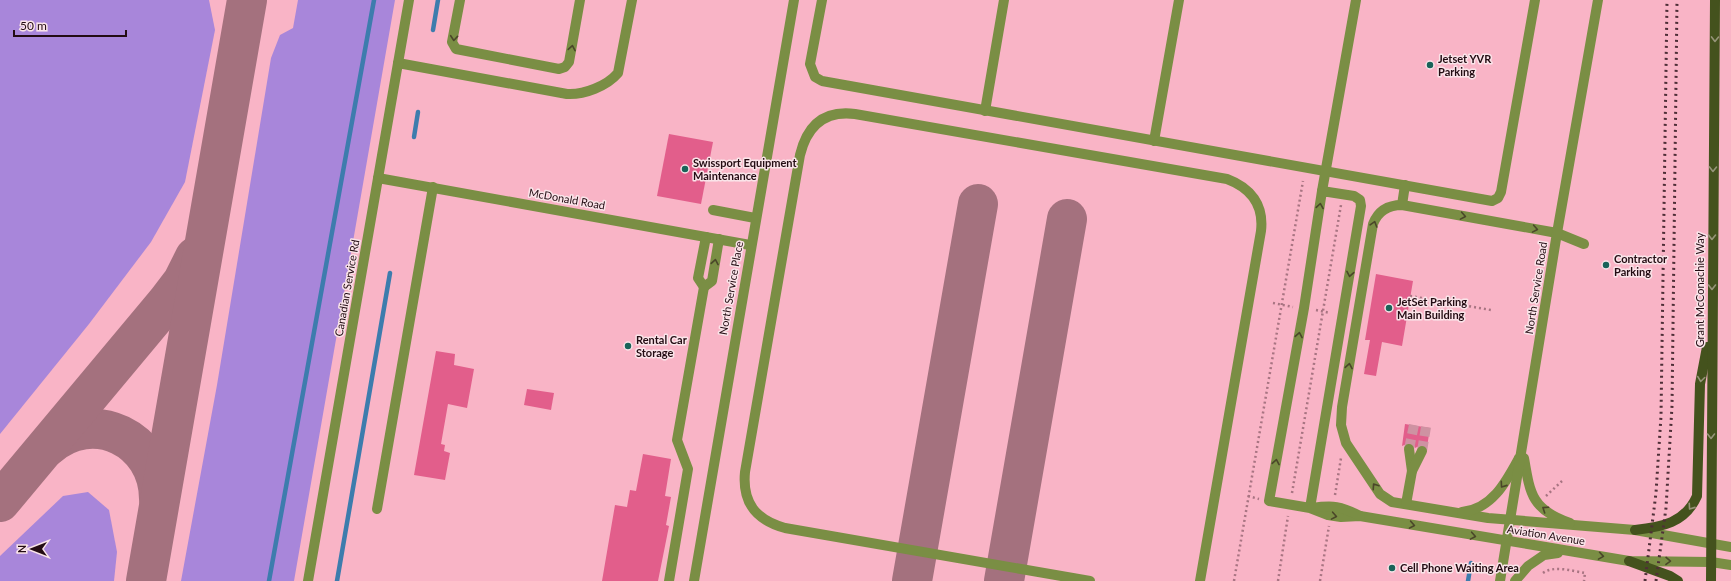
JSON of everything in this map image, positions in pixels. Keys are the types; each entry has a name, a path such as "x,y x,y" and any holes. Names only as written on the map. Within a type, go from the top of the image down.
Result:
{"main road":[{"name":"Grant McConachie Way","path":"1711,581 1715,0"},
{"path":"1635,530 1659,527 1677,521 1689,510 1697,496 1700,384 1712,313"},
{"path":"1629,560 1670,576 1678,581"}],"street":[{"name":"Canadian Service Rd","path":"308,581 409,0"},
{"path":"460,0 452,42 456,49 559,69 565,67 570,62 580,0"},
{"path":"398,63 567,94 583,93 612,79 618,73 632,0"},
{"name":"North Service Place","path":"694,581 750,245 794,0"},
{"path":"822,0 810,64 812,73 818,80 1489,200 1495,200 1500,196 1535,0"},
{"path":"985,111 1004,0"},
{"path":"1154,141 1179,0"},
{"path":"1310,508 1361,206 1360,200 1354,196 1322,191 1356,0"},
{"name":"North Service Road","path":"1500,581 1523,451 1557,233 1598,0"},
{"path":"1090,581 785,528 761,518 749,503 744,489 745,472 800,155 806,138 811,130 823,119 838,113 855,114 1227,179 1248,190 1254,197 1261,213 1261,231 1200,581"},
{"name":"McDonald Road","path":"378,178 750,245"},
{"path":"1405,185 1402,205 1557,233 1584,244"},
{"path":"377,510 433,187"},
{"name":"Aviation Avenue","path":"1322,191 1304,308 1269,501 1310,508 1336,506 1343,507 1360,516 1507,542 1629,560 1711,562 1731,565"},
{"name":"Aviation Avenue","path":"1402,205 1392,206 1382,210 1373,224 1340,418 1346,443 1380,494 1388,500 1455,513 1511,520 1635,530 1731,546"},
{"path":"713,210 755,218"},
{"path":"704,287 698,278 706,237"},
{"path":"669,581 688,469 677,440 704,287 712,281 719,239"},
{"path":"1409,449 1412,472"},
{"path":"1406,504 1412,472 1422,451"},
{"path":"1455,513 1475,509 1493,497 1504,484 1523,451"},
{"path":"1523,451 1530,490 1534,498 1543,508 1560,518 1580,526"},
{"path":"1515,581 1528,566 1544,554 1572,551"}],"path":[{"path":"1234,581 1303,181"},
{"path":"1292,496 1342,201"},
{"path":"1410,296 1491,310"},
{"path":"1273,303 1296,307"},
{"path":"1313,310 1337,314"},
{"path":"1334,501 1342,455"},
{"path":"1544,498 1562,481"},
{"path":"1278,581 1289,512"},
{"path":"1320,581 1330,519"},
{"path":"1538,576 1546,570 1558,569 1585,573 1584,581"}],"shaded area":[{"path":"0,0 209,0 215,30 185,182 151,242 89,324 0,434"},
{"path":"298,0 395,0 294,581 181,581 217,385 271,58 280,35 293,28"},
{"path":"88,492 109,510 117,552 114,581 0,581 0,556 63,496"}],"building":[{"name":"Swissport Equipment Maintenance","path":"669,134 713,142 701,204 657,196"},
{"name":"JetSet Parking Main Building","path":"1376,274 1413,281 1402,346 1382,342 1376,376 1364,374 1370,340 1365,340"},
{"path":"436,351 455,354 454,365 474,369 467,408 448,404 441,444 445,445 444,451 450,453 445,480 414,475"},
{"path":"527,389 554,393 551,410 524,405"},
{"path":"1405,424 1430,428 1427,447 1421,445 1415,448 1414,445 1409,443 1402,446"},
{"path":"643,454 671,459 665,496 671,497 666,525 669,526 658,581 602,581 615,505 627,507 630,490 636,491"}],"waterway":[{"path":"269,581 374,0"},
{"path":"433,30 438,0"},
{"path":"414,137 418,112"},
{"path":"337,581 390,273"},
{"path":"1468,581 1471,563"}],"taxiway":[{"path":"146,581 247,0"},
{"path":"912,581 978,204"},
{"path":"1004,581 1067,219"},
{"path":"0,502 167,302 183,281 195,257"},
{"path":"47,447 65,435 84,429 103,430 120,435 136,445 148,460 156,478 159,499"}],"tunnel":[{"path":"1409,449 1414,425"},
{"path":"1422,451 1426,427"}],"railway":[{"path":"1645,581 1656,493 1661,416 1667,0"},
{"path":"1656,581 1666,508 1672,406 1677,0"}],"place":[{"name":"Jetset YVR Parking","path":"1430,65"},
{"name":"Swissport Equipment Maintenance","path":"685,169"},
{"name":"Contractor Parking","path":"1606,265"},
{"name":"JetSet Parking Main Building","path":"1389,308"},
{"name":"Rental Car Storage","path":"628,346"},
{"name":"Cell Phone Waiting Area","path":"1392,568"}]}
